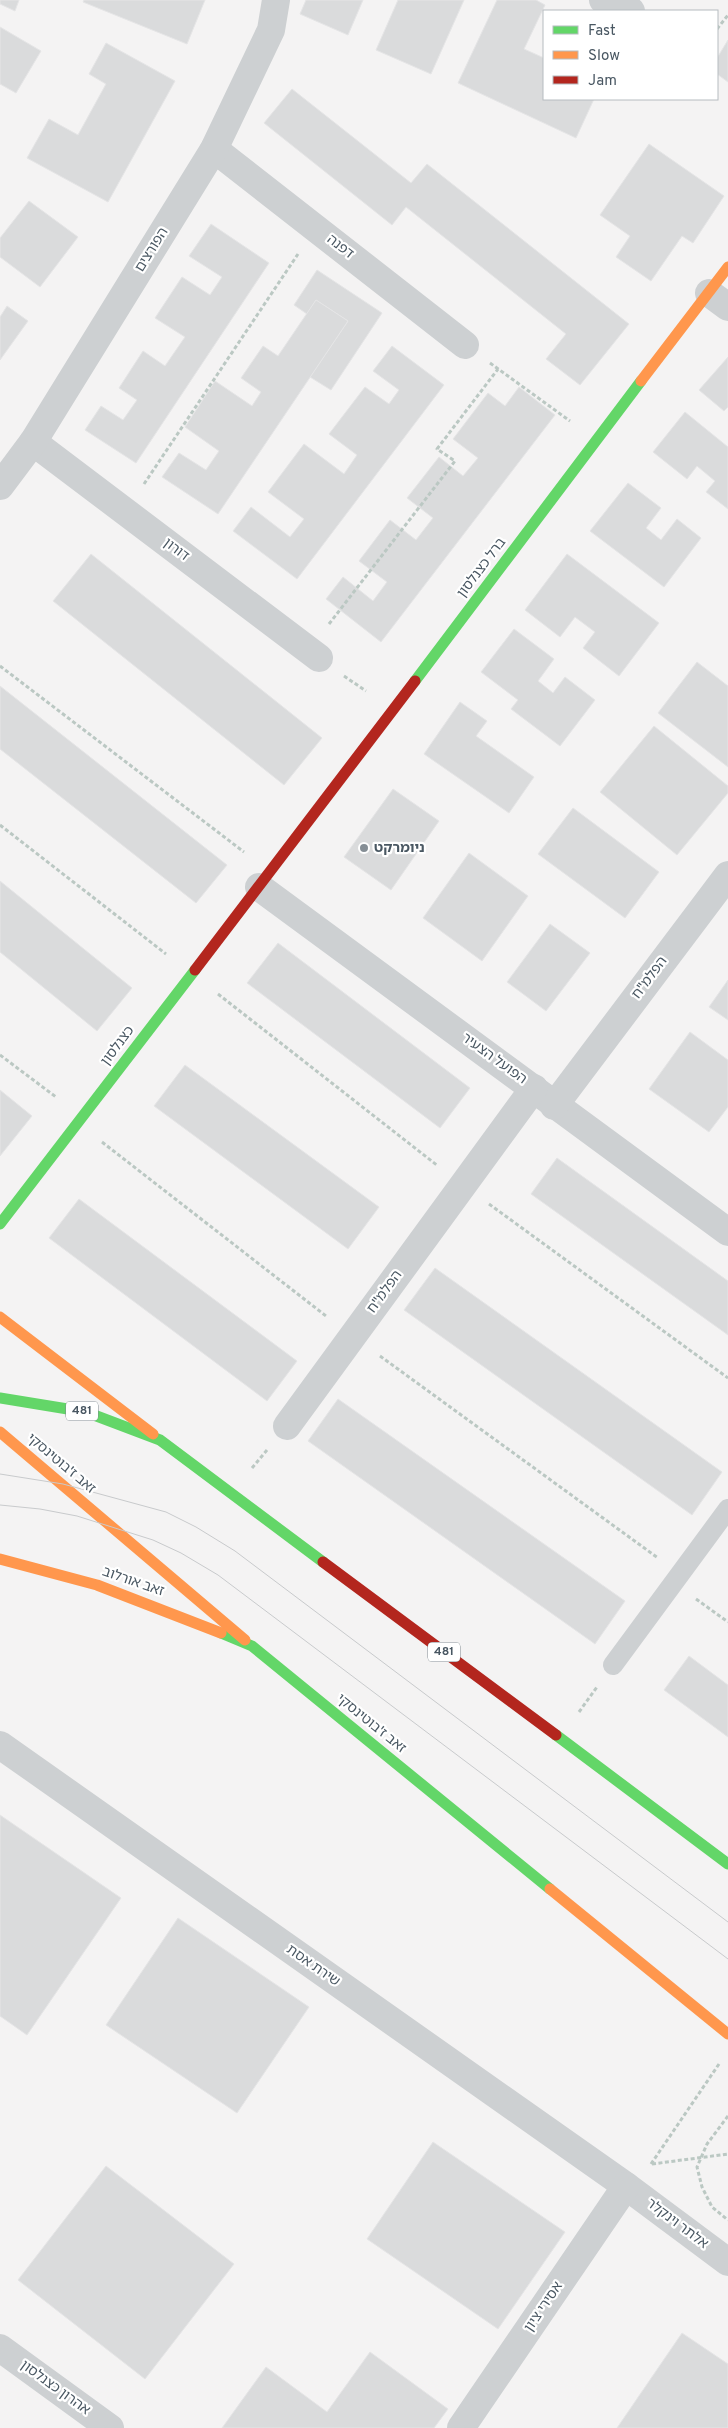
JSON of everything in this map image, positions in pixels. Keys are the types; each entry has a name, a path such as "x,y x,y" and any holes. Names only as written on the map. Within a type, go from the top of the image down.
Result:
{"main road":[{"name":"ברל כצנלסון","path":"265,879 597,441 718,300 728,268"},
{"name":"כצנלסון","path":"0,1224 265,879"},
{"name":"481","path":"0,1317 160,1440 728,1864"},
{"name":"481","path":"0,1398 86,1412 160,1440"},
{"name":"זאב ז'בוטינסקי","path":"0,1432 252,1646 728,2034"},
{"name":"זאב אורלוב","path":"0,1559 103,1586 188,1618 252,1646"}],"street":[{"name":"הפורצים","path":"0,486 33,442 214,149 271,30 276,0"},
{"path":"603,0 628,10"},
{"name":"דפנה","path":"214,149 466,345"},
{"name":"דורון","path":"33,442 314,654"},
{"name":"הפלמ\"ח","path":"554,1106 728,875"},
{"name":"הפועל הצעיר","path":"265,879 534,1088 554,1106 728,1232"},
{"name":"הפלמ\"ח","path":"287,1426 534,1088"},
{"name":"שירת אסת","path":"0,1745 626,2186"},
{"name":"אלתר וינקלר","path":"626,2186 728,2262"},
{"name":"אסירי ציון","path":"461,2428 626,2186"},
{"name":"אהרון כצנלסון","path":"0,2348 110,2428"}],"lane":[{"path":"613,1665 728,1509"}],"path":[{"path":"718,29 728,15"},
{"path":"126,511 315,228"},
{"path":"466,345 597,441"},
{"path":"392,710 314,654 455,461 438,449 498,369"},
{"path":"0,666 265,879"},
{"path":"0,825 463,1185 728,1378"},
{"path":"0,1055 82,1117"},
{"path":"125,1159 326,1316"},
{"path":"376,1353 680,1574"},
{"path":"232,1493 287,1426"},
{"path":"712,1610 728,1622"},
{"path":"559,1739 613,1665"},
{"path":"626,2186 650,2165 722,2059"},
{"path":"728,2116 707,2144 697,2166 702,2187 712,2207 728,2220"},
{"path":"650,2165 728,2154"}],"building":[{"path":"0,0 19,0 15,11 0,4"},
{"path":"84,0 205,0 187,44 83,2"},
{"path":"306,0 363,0 348,35 300,14"},
{"path":"398,0 464,0 431,74 376,50"},
{"path":"497,0 536,0 545,5 524,49 543,58 543,100 594,100 576,138 458,83"},
{"path":"0,27 41,51 16,93 0,84"},
{"path":"728,40 728,82 718,75 718,56"},
{"path":"106,43 175,81 108,202 27,158 49,119 78,135 106,84 89,74"},
{"path":"292,89 411,183 427,164 629,324 580,385 546,359 566,334 406,207 392,225 264,123"},
{"path":"649,144 724,196 693,243 682,236 651,281 616,257 630,236 600,215"},
{"path":"29,201 78,237 40,287 0,257 0,238"},
{"path":"211,224 269,263 136,463 85,430 101,406 123,420 137,400 119,388 143,351 165,366 185,337 155,318 182,277 210,295 222,277 189,256"},
{"path":"317,270 382,313 331,390 310,377 348,321 316,300 307,314 294,305"},
{"path":"316,300 348,321 218,514 162,477 179,453 206,470 219,451 185,427 215,381 252,406 261,392 241,378 263,346 278,356"},
{"path":"7,306 28,321 0,360 0,317"},
{"path":"392,346 444,385 297,579 233,531 251,507 290,537 304,519 268,492 304,444 344,474 357,455 329,434 365,387 389,404 399,390 373,371"},
{"path":"728,357 728,407 724,411 699,390"},
{"path":"519,387 555,415 381,642 326,599 343,577 373,601 387,582 359,561 390,520 416,540 433,518 407,498 439,457 463,476 478,458 453,439 488,393 505,406"},
{"path":"685,412 728,447 728,509 706,492 715,481 697,466 687,479 653,452"},
{"path":"628,483 661,508 646,528 661,540 677,519 701,538 664,587 590,531"},
{"path":"91,554 322,738 284,785 53,601"},
{"path":"567,554 659,623 619,676 583,648 595,632 575,617 560,637 525,610"},
{"path":"514,629 554,659 538,681 553,693 565,677 595,700 560,746 511,709 518,700 481,672"},
{"path":"697,662 728,686 728,767 658,713"},
{"path":"0,686 227,865 196,903 0,749"},
{"path":"460,702 487,721 476,736 534,777 509,813 424,754"},
{"path":"654,726 728,786 728,793 677,855 600,792"},
{"path":"393,789 439,821 391,890 344,857"},
{"path":"573,808 659,872 625,918 538,854"},
{"path":"469,853 528,896 482,961 423,918"},
{"path":"0,881 132,988 97,1031 0,952"},
{"path":"550,924 590,953 546,1011 507,982"},
{"path":"278,943 470,1088 440,1128 247,983"},
{"path":"728,980 728,1020 709,1007"},
{"path":"690,1032 728,1060 728,1107 709,1132 649,1089"},
{"path":"185,1065 379,1207 348,1249 154,1106"},
{"path":"0,1090 32,1116 0,1156"},
{"path":"557,1158 728,1281 728,1335 531,1194"},
{"path":"79,1199 297,1361 267,1401 49,1238"},
{"path":"435,1268 722,1472 692,1515 404,1310"},
{"path":"338,1399 625,1601 595,1644 308,1441"},
{"path":"689,1656 728,1685 728,1737 664,1690"},
{"path":"0,1815 121,1898 27,2035 0,2016"},
{"path":"178,1918 309,2007 237,2113 106,2025"},
{"path":"433,2142 565,2232 498,2329 367,2239"},
{"path":"106,2166 234,2264 145,2379 18,2280"},
{"path":"682,2333 728,2364 728,2428 617,2428"},
{"path":"370,2352 448,2409 434,2428 222,2428 266,2367 327,2412"}],"tram line":[{"path":"0,1474 63,1484 166,1512 196,1527 235,1551 728,1922"},
{"path":"0,1505 40,1509 77,1516 153,1540 181,1553 218,1575 728,1959"}],"traffic: fast":[{"path":"415,681 641,381"},
{"path":"0,1224 195,970"},
{"path":"0,1398 86,1412 160,1440 323,1562"},
{"path":"221,1633 252,1646 550,1889"},
{"path":"556,1735 728,1864"}],"traffic: slow":[{"path":"641,381 728,267"},
{"path":"0,1317 153,1434"},
{"path":"0,1432 245,1640"},
{"path":"0,1559 97,1585 221,1633"},
{"path":"550,1889 728,2034"}],"traffic: jam":[{"path":"195,970 415,681"},
{"path":"323,1562 556,1735"}],"place":[{"name":"ניומרקט","path":"364,848"}]}
